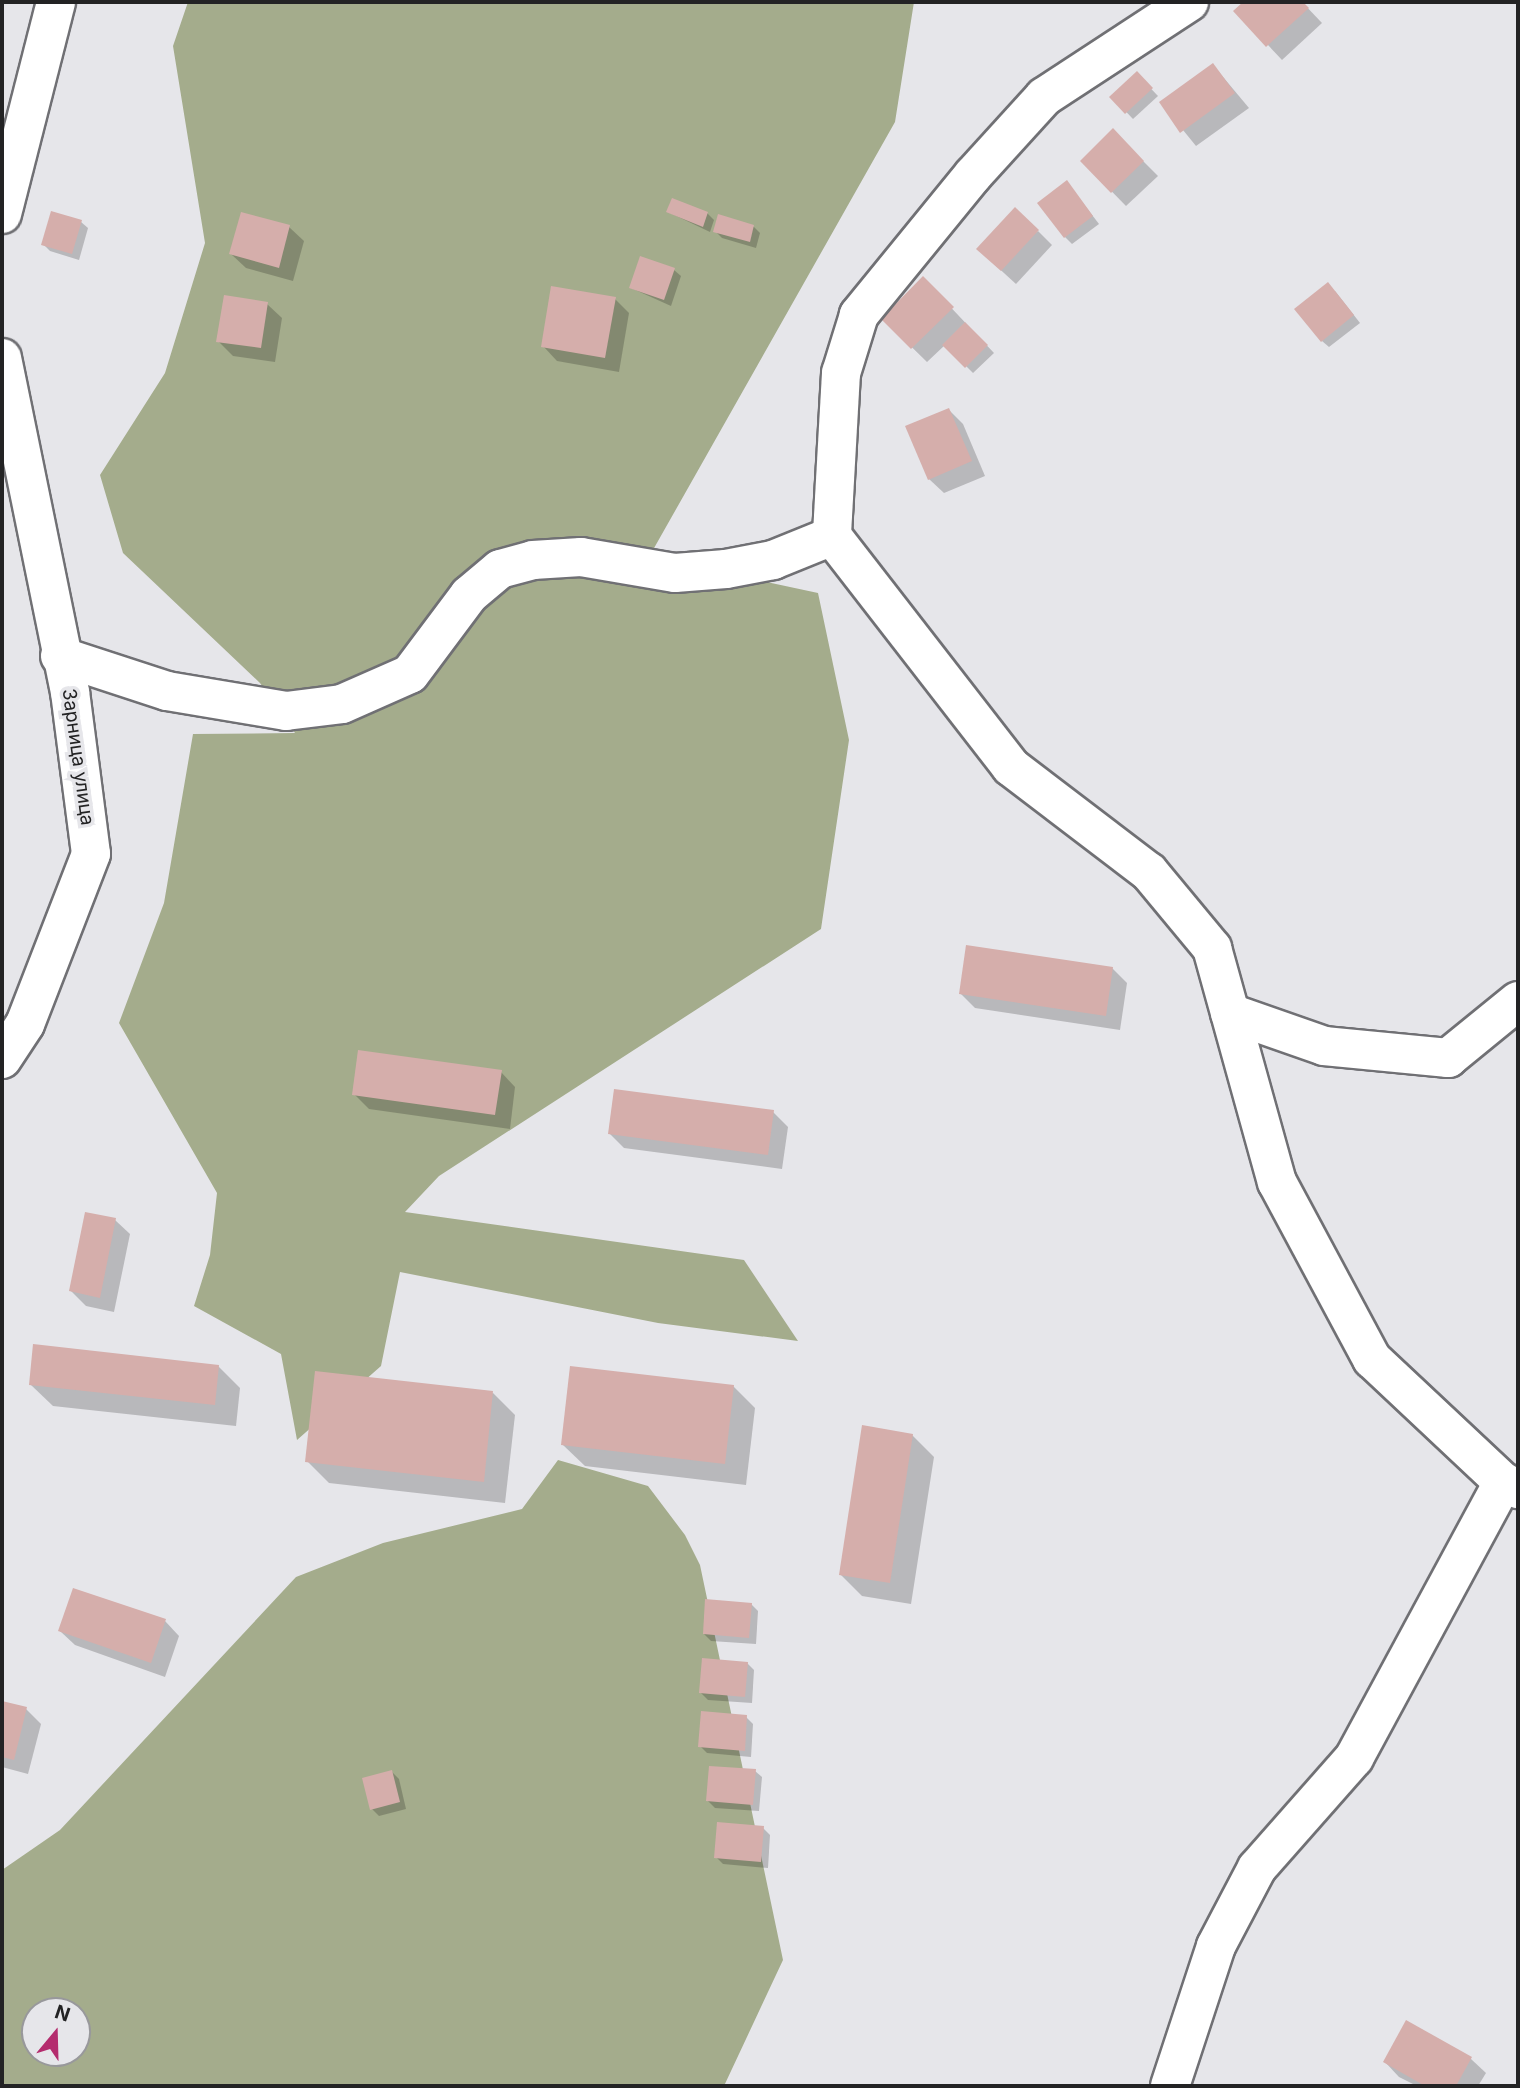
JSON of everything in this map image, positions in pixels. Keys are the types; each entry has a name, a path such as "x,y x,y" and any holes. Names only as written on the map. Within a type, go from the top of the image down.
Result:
{"street":[{"path":"2,214 55,2"},
{"path":"1170,2086 1216,1946 1257,1868 1354,1758 1511,1485 1372,1359 1277,1182 1212,948 1149,872 1011,767 832,536 841,373 859,316 973,175 1044,97 1189,2"},
{"name":"Зарница улица","path":"2,358 60,656 70,692 91,853 25,1024 2,1059"},
{"path":"60,656 167,691 286,711 342,704 410,674 469,595 500,569 533,560 581,557 675,573 726,569 773,560 832,536"},
{"path":"1230,1013 1324,1046 1448,1058 1518,1001"}],"green space":[{"path":"188,2 914,2 895,122 649,557 818,593 849,740 821,929 439,1176 405,1212 744,1260 798,1341 658,1323 400,1272 381,1366 297,1440 281,1354 194,1306 210,1255 217,1193 119,1023 164,903 193,734 295,733 260,683 123,553 100,475 165,373 205,243 173,46"},
{"path":"558,1460 648,1486 685,1535 700,1565 783,1960 724,2086 2,2086 2,1870 60,1830 296,1577 383,1543 522,1509"}],"building":[{"path":"1243,2 1303,2 1309,8 1266,47 1233,11"},
{"path":"1213,63 1235,93 1180,133 1159,102"},
{"path":"1137,71 1153,88 1125,114 1109,97"},
{"path":"1113,128 1144,161 1111,193 1080,161"},
{"path":"1067,180 1093,216 1064,238 1037,203"},
{"path":"672,198 708,212 703,227 666,212"},
{"path":"1015,207 1039,230 1001,271 976,249"},
{"path":"51,211 82,220 72,254 41,245"},
{"path":"241,212 290,225 279,268 229,254"},
{"path":"718,214 754,225 750,242 713,232"},
{"path":"640,256 675,268 664,300 629,288"},
{"path":"923,276 954,307 911,349 881,319"},
{"path":"1328,282 1354,315 1321,342 1294,309"},
{"path":"551,286 616,297 605,358 541,347"},
{"path":"224,295 268,302 261,348 216,342"},
{"path":"965,322 988,345 965,368 942,345"},
{"path":"949,408 972,461 928,480 905,426"},
{"path":"966,945 1113,967 1106,1016 959,994"},
{"path":"358,1050 502,1070 495,1115 352,1095"},
{"path":"614,1089 774,1110 768,1155 608,1134"},
{"path":"85,1212 116,1218 100,1298 69,1291"},
{"path":"33,1344 219,1365 215,1405 29,1385"},
{"path":"570,1366 734,1385 725,1464 561,1445"},
{"path":"315,1371 493,1391 484,1482 305,1462"},
{"path":"862,1425 913,1434 890,1583 839,1575"},
{"path":"73,1588 166,1619 151,1663 58,1631"},
{"path":"705,1599 752,1603 749,1638 703,1634"},
{"path":"702,1658 748,1662 745,1697 699,1693"},
{"path":"2,1701 27,1707 14,1760 2,1757"},
{"path":"701,1711 747,1715 745,1751 698,1747"},
{"path":"709,1766 756,1769 753,1805 706,1801"},
{"path":"392,1770 400,1802 370,1810 362,1778"},
{"path":"717,1822 764,1826 761,1862 714,1858"},
{"path":"1406,2020 1472,2057 1456,2086 1425,2086 1383,2062"}]}
